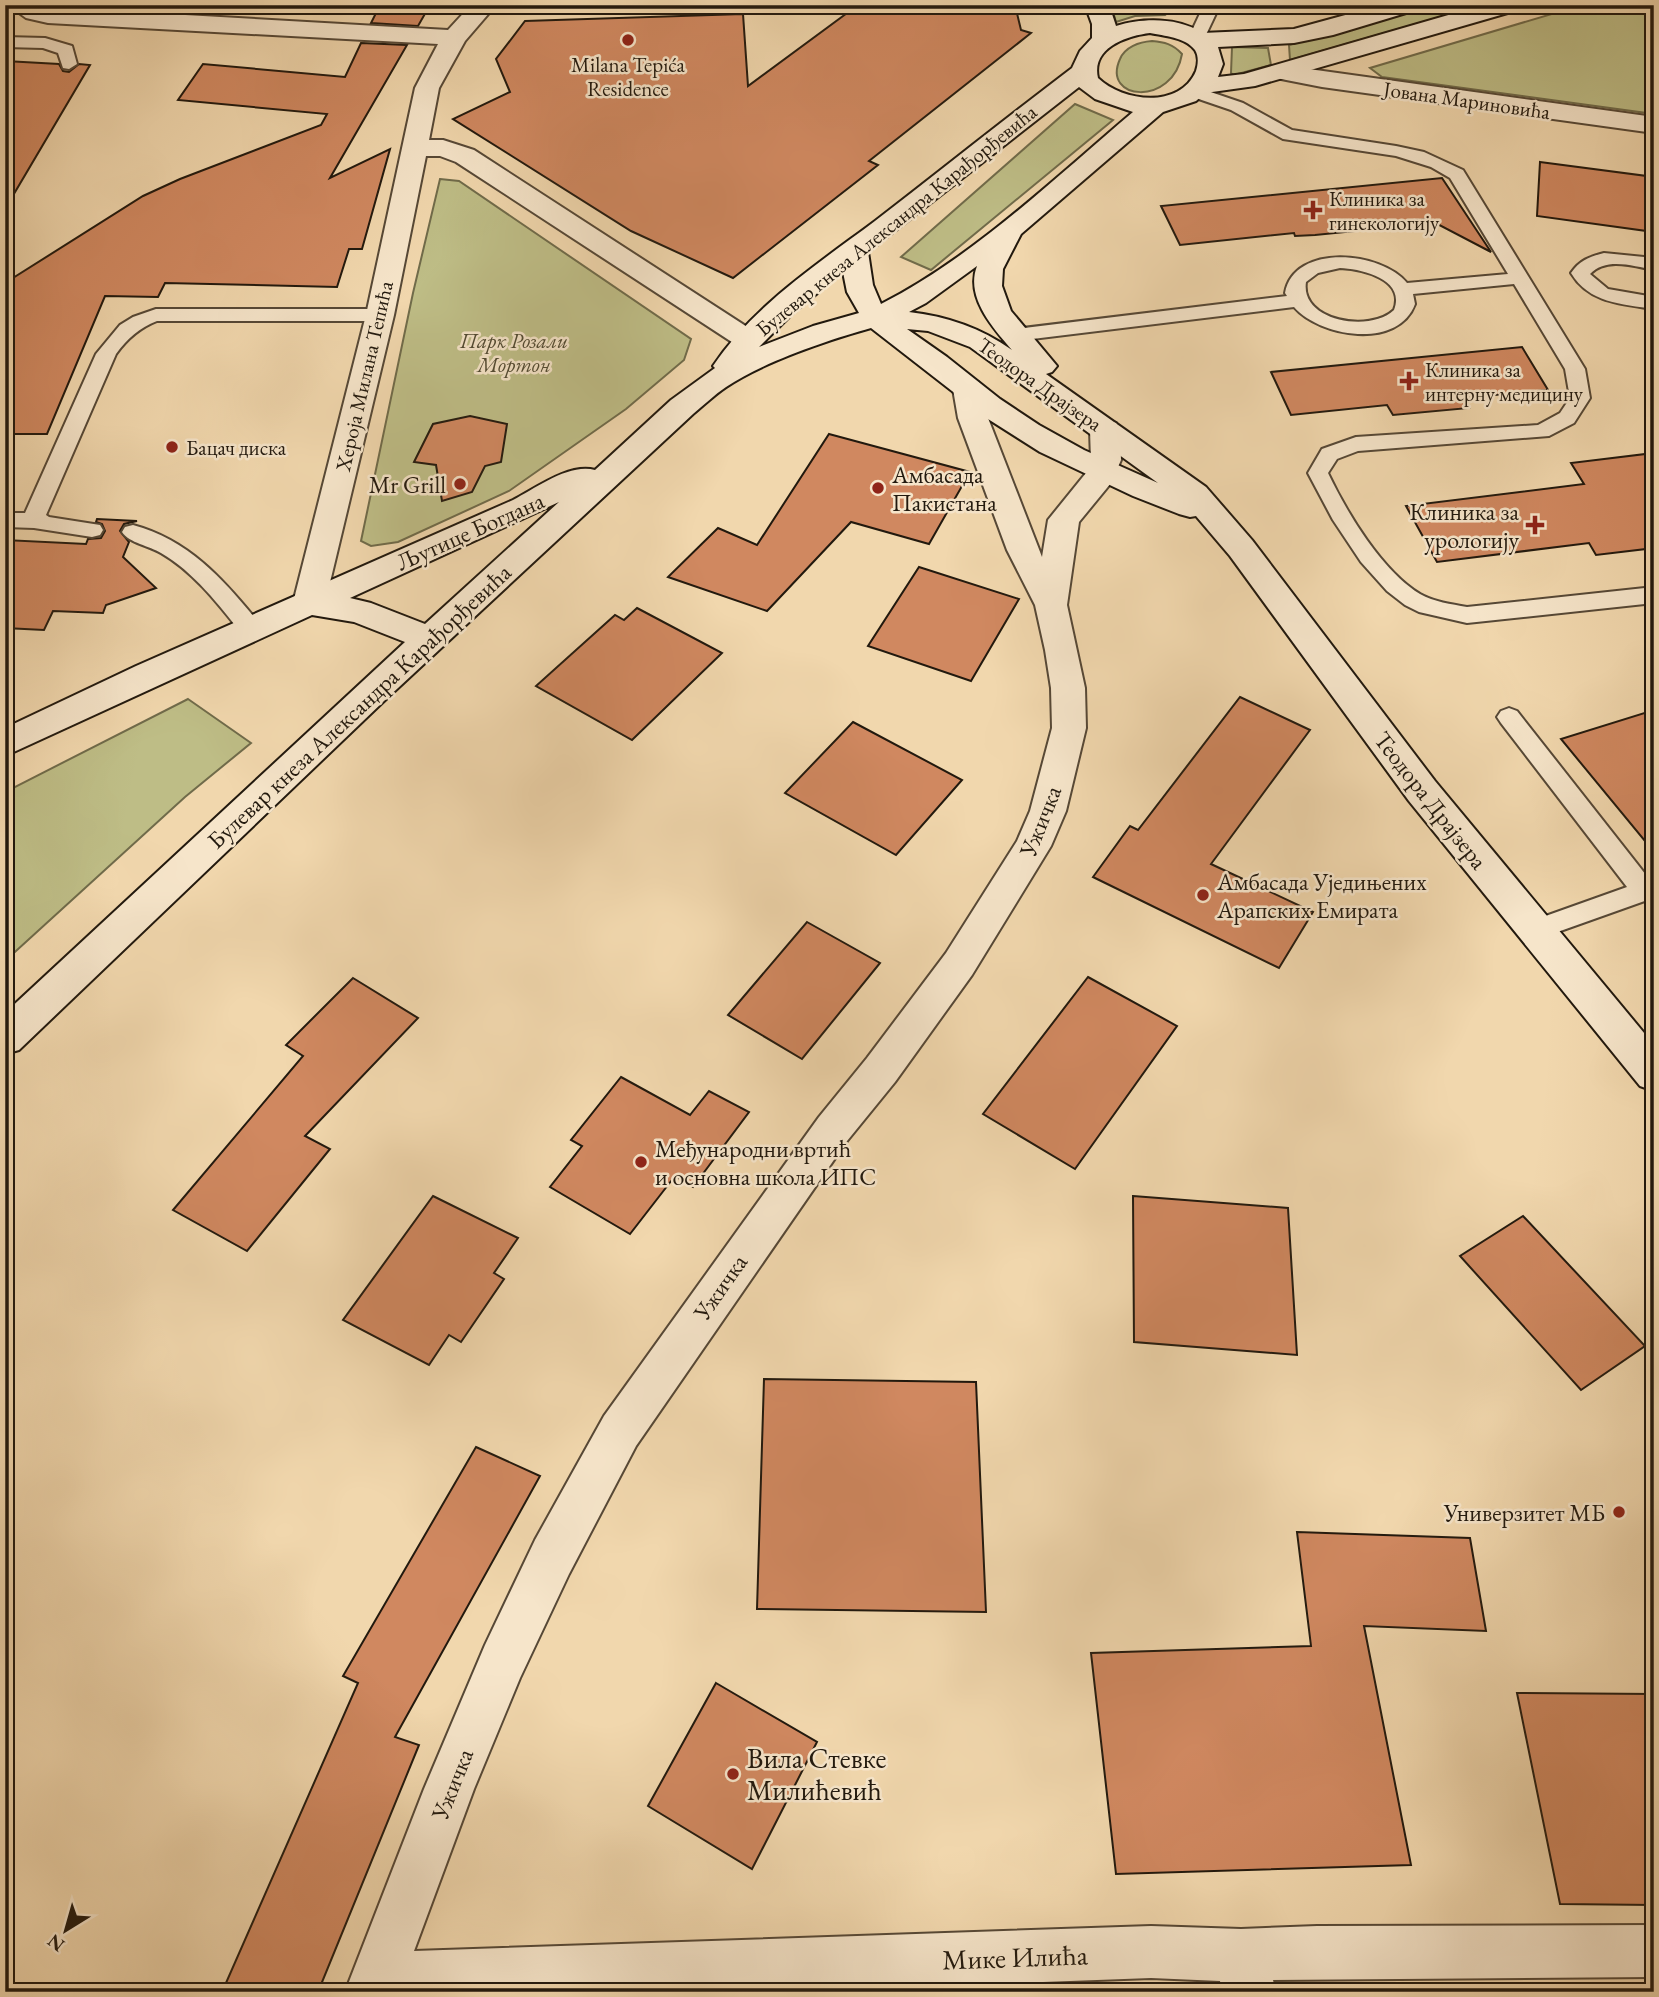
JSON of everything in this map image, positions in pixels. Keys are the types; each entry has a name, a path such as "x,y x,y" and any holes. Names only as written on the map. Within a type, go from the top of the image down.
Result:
{"street":[{"path":"20,5 34,13 48,16 454,38"},
{"name":"Хероја Милана Тепића","path":"309,603 380,314 427,88 454,38 484,5"},
{"path":"1097,5 1104,24 1104,40"},
{"path":"1165,5 1208,47 1211,62 1199,89"},
{"path":"1408,5 1294,36 1195,37 1163,27 1138,27 1117,32 1104,40 1091,56 1084,71 1090,85 1109,97 1134,105 1154,107 1178,101 1199,89 1280,72 1510,5"},
{"name":"Булевар кнеза Александра Карађорђевића","path":"5,1038 629,453 717,379 748,340 854,249 1084,71"},
{"name":"Јована Мариновића","path":"1280,72 1654,125"},
{"name":"Булевар кнеза Александра Карађорђевића","path":"717,379 795,343 876,317 916,297 1017,225 1154,107"},
{"path":"413,148 443,148 465,156 748,340"},
{"path":"1017,225 987,277 992,300 1015,335 1045,369 1051,379 1054,393"},
{"name":"Теодора Драјзера","path":"854,249 859,289 876,317 897,336 955,376 1009,420 1103,469 1218,518"},
{"name":"Теодора Драјзера","path":"876,317 923,320 970,336 1002,355 1175,478 1218,518 1422,791 1654,1074"},
{"name":"Ужичка","path":"374,1986 449,1789 502,1662 552,1556 620,1431 833,1129 881,1070 959,964 1033,846 1056,785 1069,728 1068,688 1051,606 1023,550 973,418 968,389"},
{"path":"1103,469 1105,430"},
{"name":"Љутице Богдана","path":"5,743 251,629 552,495 629,453"},
{"name":"Ужичка","path":"1051,606 1064,520 1103,469"},
{"path":"435,547 459,554 496,578"},
{"path":"309,603 359,611 429,639"},
{"name":"Мике Илића","path":"374,1986 1151,1952 1245,1973 1317,1952 1654,1951"}],"lane":[{"path":"1195,37 1212,5"},
{"path":"5,42 45,43 66,50 69,64"},
{"path":"1199,89 1243,109 1270,129 1287,135 1412,153 1436,160 1457,174 1575,369 1580,398 1567,418 1542,431 1356,444 1329,454 1318,473 1326,494 1384,575 1406,596 1437,610 1467,615 1654,595"},
{"path":"1654,264 1617,258 1599,260 1586,264 1580,273 1584,283 1598,291 1617,298 1654,303"},
{"path":"1331,263 1359,264 1377,269 1392,278 1402,289 1406,300 1404,310 1397,319 1369,328 1334,326 1318,319 1297,301 1294,289 1298,279 1308,270 1331,263"},
{"path":"1402,289 1521,278"},
{"path":"1015,335 1297,301"},
{"path":"38,521 37,507 106,354 119,336 136,321 156,315 380,314"},
{"path":"5,520 38,521 50,526 92,530"},
{"path":"133,532 153,538 183,556 213,583 251,629"},
{"path":"1509,717 1644,891 1535,930"}],"green space":[{"path":"1111,5 1152,5 1164,15 1135,16 1116,22"},
{"path":"1436,5 1482,5 1290,60 1289,45"},
{"path":"1582,5 1654,5 1654,114 1382,77 1370,68"},
{"path":"1152,41 1168,44 1182,54 1176,71 1166,83 1153,90 1129,90 1120,83 1117,73 1120,59 1125,51 1133,46"},
{"path":"1232,47 1268,48 1271,65 1234,75 1231,73"},
{"path":"1075,104 1113,120 931,270 901,257"},
{"name":"Парк Розали Мортон","path":"440,179 459,181 691,339 684,360 626,409 509,491 398,542 371,546 361,541"},
{"path":"188,699 251,743 185,797 5,961 5,792"}],"building":[{"path":"380,5 430,5 418,26 371,23"},
{"path":"858,5 1015,5 1021,30 1031,33 869,161 878,165 733,278 631,231 453,119 510,92 496,59 525,21 743,14 748,86"},
{"path":"361,43 407,45 330,178 390,149 362,249 349,249 337,287 165,283 158,297 105,296 47,434 5,434 5,283 143,196 321,125 327,114 178,100 203,64 345,77"},
{"path":"5,61 59,64 63,71 69,72 79,64 90,65 5,209"},
{"path":"1540,162 1654,177 1654,232 1537,216"},
{"name":"Клиника за гинекологију","path":"1442,178 1491,252 1428,219 1354,227 1356,231 1295,236 1294,233 1180,245 1161,206"},
{"name":"Клиника за интерну медицину","path":"1522,347 1548,390 1463,398 1469,408 1393,415 1387,405 1291,415 1271,372"},
{"path":"470,416 507,424 501,462 485,466 472,492 442,501 436,465 414,462 433,424"},
{"path":"829,434 970,472 929,544 851,522 767,611 668,577 718,528 757,545"},
{"name":"Клиника за урологију","path":"1654,453 1654,548 1596,555 1589,543 1437,562 1406,506 1584,484 1571,463"},
{"path":"97,519 137,521 124,524 120,531 129,542 123,557 156,588 106,605 103,613 53,611 44,630 5,628 5,540 86,544 88,539 101,538 105,531 102,524 96,522"},
{"path":"919,567 1019,599 971,681 868,646"},
{"path":"637,608 722,653 632,740 536,686 615,615 624,620"},
{"path":"1240,697 1310,730 1211,864 1313,912 1279,968 1093,877 1130,826 1138,830"},
{"path":"1654,710 1654,852 1561,739"},
{"path":"853,722 962,780 896,855 785,793"},
{"path":"807,922 880,963 802,1059 728,1015"},
{"path":"1088,977 1177,1026 1075,1169 983,1114"},
{"path":"353,978 418,1018 305,1136 330,1149 247,1251 173,1210 303,1056 286,1045"},
{"name":"Међународни вртић и основна школа ИПС","path":"621,1077 690,1115 709,1091 749,1112 693,1187 675,1176 630,1234 550,1187 582,1146 571,1140"},
{"path":"433,1196 518,1238 494,1273 504,1279 461,1342 449,1335 429,1365 343,1320"},
{"path":"1133,1196 1288,1208 1297,1355 1134,1342"},
{"path":"1523,1216 1645,1346 1581,1390 1460,1256"},
{"path":"764,1379 976,1382 986,1612 757,1609"},
{"path":"476,1447 540,1476 395,1737 419,1745 318,1992 222,1992 358,1683 343,1676"},
{"path":"1297,1532 1470,1538 1486,1631 1364,1626 1411,1865 1116,1874 1091,1653 1311,1646"},
{"name":"Вила Стевке Милићевић","path":"716,1683 817,1742 752,1869 648,1806"},
{"path":"1517,1693 1654,1694 1654,1905 1560,1904"}],"place":[{"name":"Milana Tepića Residence","path":"628,40"},
{"name":"Клиника за гинекологију","path":"1313,210"},
{"name":"Клиника за интерну медицину","path":"1409,381"},
{"name":"Бацач диска","path":"172,447"},
{"name":"Mr Grill","path":"460,484"},
{"name":"Амбасада Пакистана","path":"878,488"},
{"name":"Клиника за урологију","path":"1535,525"},
{"name":"Амбасада Уједињених Арапских Емирата","path":"1203,895"},
{"name":"Међународни вртић и основна школа ИПС","path":"641,1162"},
{"name":"Универзитет МБ","path":"1619,1512"},
{"name":"Вила Стевке Милићевић","path":"733,1774"}]}
